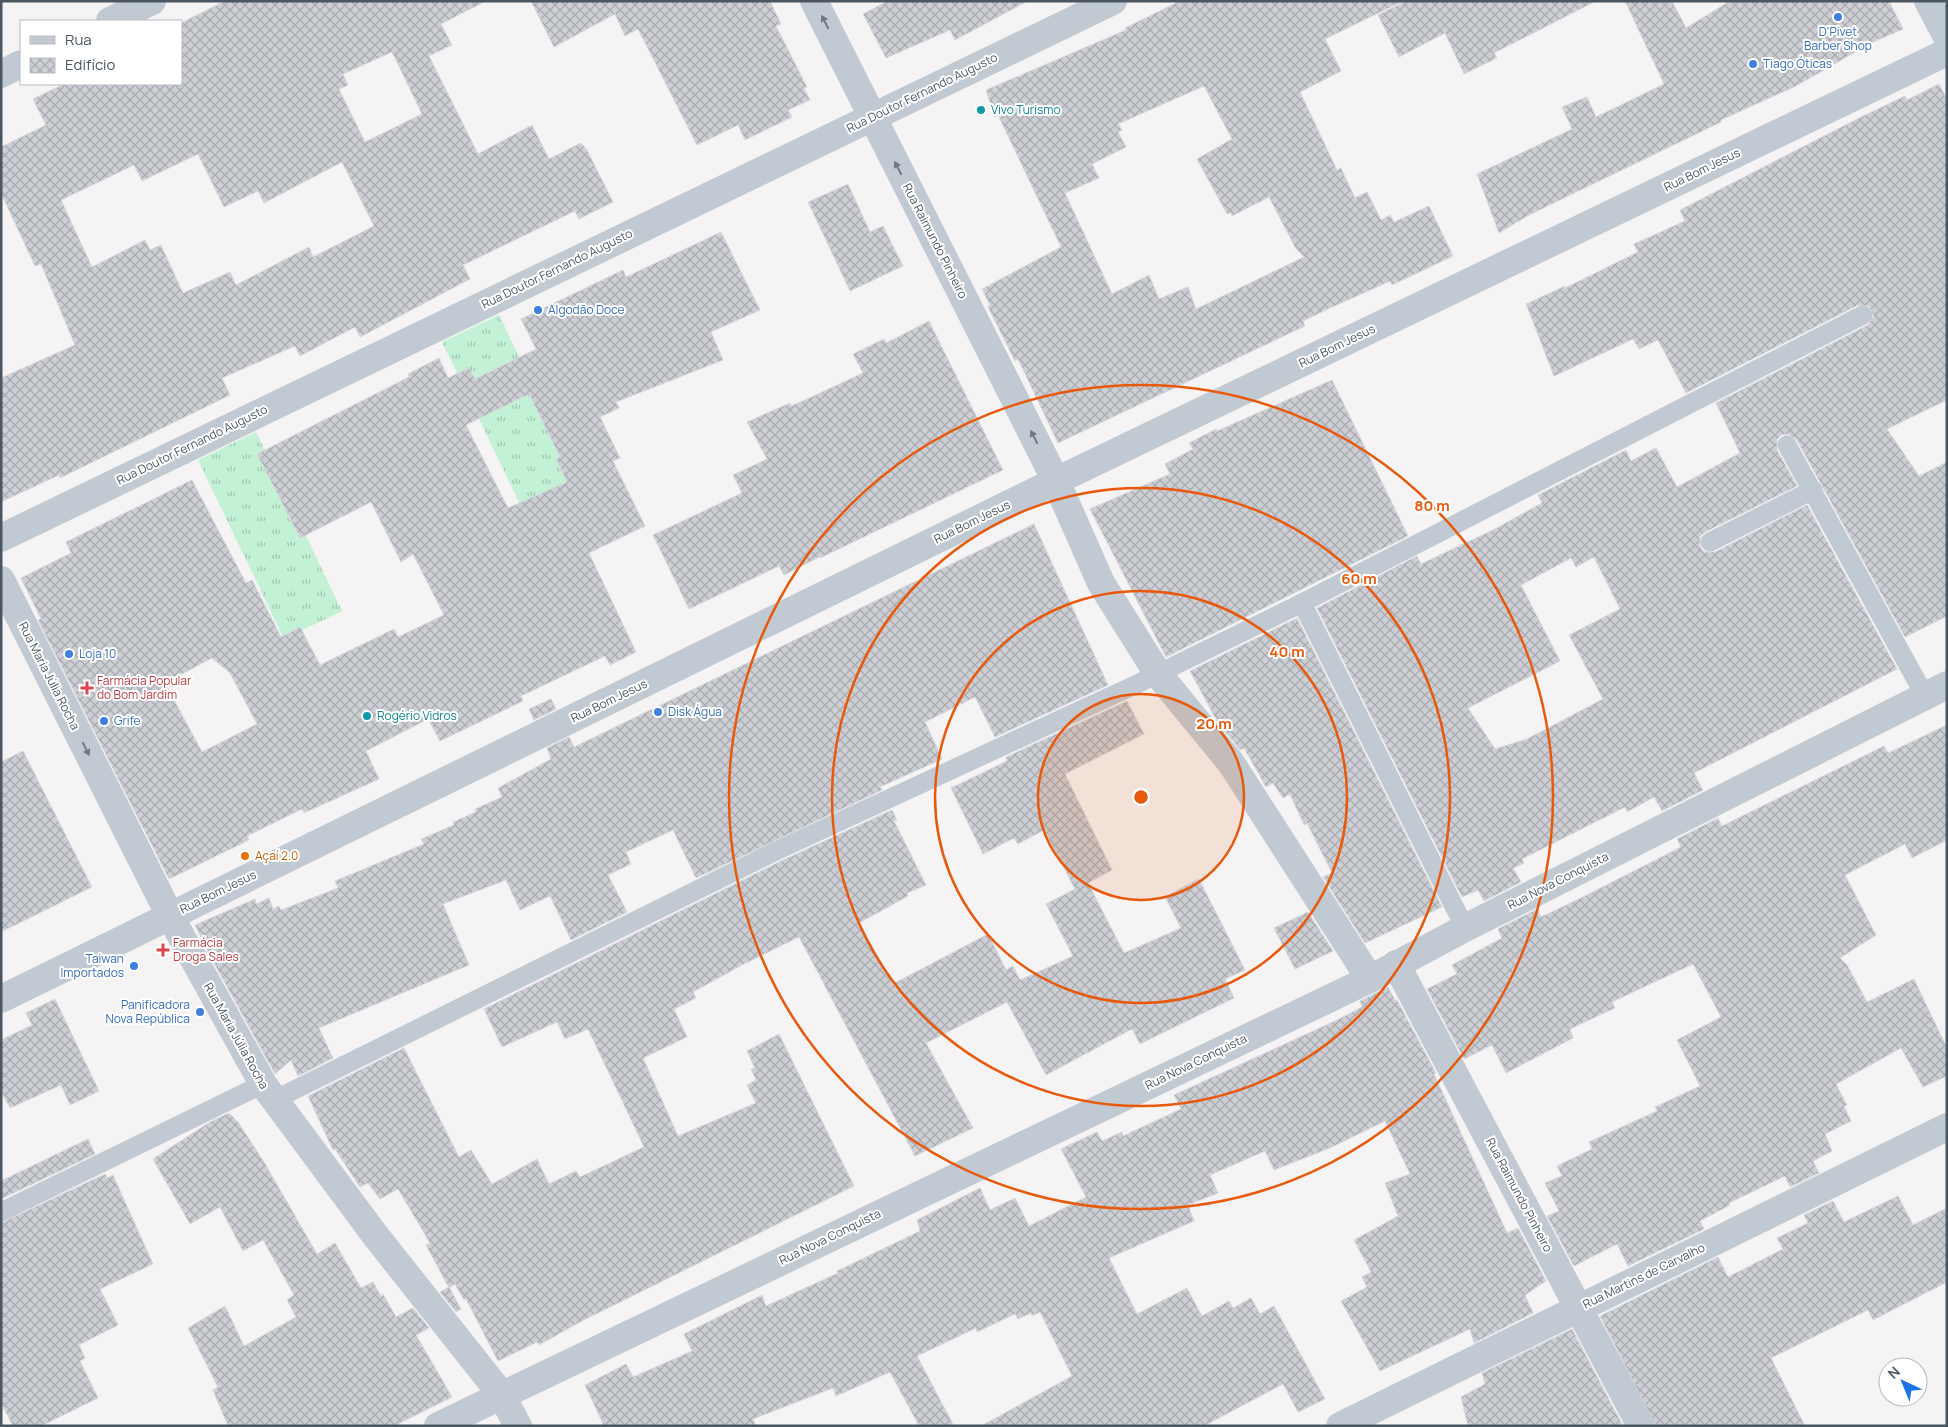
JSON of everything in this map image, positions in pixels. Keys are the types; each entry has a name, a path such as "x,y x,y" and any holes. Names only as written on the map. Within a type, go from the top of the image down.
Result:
{"street":[{"path":"112,20 152,1"},
{"name":"Rua Raimundo Pinheiro","path":"814,1 1056,481 1101,583 1158,674 1231,763 1370,979"},
{"name":"Rua Doutor Fernando Augusto","path":"1,538 1113,1"},
{"path":"1928,1 1947,37"},
{"name":"Rua Bom Jesus","path":"1,999 1056,481 1947,52"},
{"path":"1,74 20,64"},
{"name":"Rua Maria Júlia Rocha","path":"1,580 170,916 268,1092 375,1235 501,1394 518,1426"},
{"name":"Rua Nova Conquista","path":"438,1426 501,1394 1370,979 1465,928 1936,690"},
{"name":"Rua Raimundo Pinheiro","path":"1396,964 1641,1426"},
{"name":"Rua Martins de Carvalho","path":"1340,1426 1947,1127"}],"lane":[{"path":"1,1212 268,1092 776,851 1158,674 1302,603 1647,424 1863,315"},
{"path":"1787,445 1936,690"},
{"path":"1710,542 1813,490"},
{"path":"1302,603 1465,928"}],"green space":[{"path":"499,315 585,494 528,521 442,342"},
{"path":"256,432 342,611 284,639 198,460"}],"building":[{"path":"225,1 486,1 441,24 452,45 429,56 478,154 532,125 549,159 581,143 587,150 613,202 579,219 575,211 463,265 470,279 360,337 355,327 300,356 295,346 222,378 230,395 60,478 59,475 1,502 1,378 75,345 41,264 35,266 1,193 1,147 46,125 33,99 62,85 182,85 182,22","holes":["392,52 422,114 365,142 339,89 348,85 343,74","198,154 224,207 258,191 264,203 342,162 374,226 313,257 309,247 236,285 230,272 183,293 161,245 150,250 145,240 92,267 61,200 134,165 142,181"]},
{"path":"531,1 770,1 781,24 776,26 807,87 804,88 810,100 788,110 792,117 745,140 738,125 697,145 638,29 625,36 615,14 554,47"},
{"path":"888,1 1028,1 955,40 950,30 886,58 863,14"},
{"path":"1180,1 1403,1 1325,39 1341,71 1300,92 1337,170 1341,168 1355,198 1367,192 1381,220 1390,215 1394,222 1429,206 1453,256 1392,285 1390,281 1328,309 1303,321 1305,326 1058,443 1018,359 1015,361 988,307 990,305 982,289 1061,247 998,115 995,117 986,90 1126,30 1125,28","holes":["1204,86 1232,139 1197,159 1227,214 1231,213 1232,216 1269,197 1296,249 1304,257 1196,309 1188,287 1159,299 1149,275 1112,294 1065,193 1099,178 1092,164 1126,147 1118,132 1122,130 1118,124"]},
{"path":"1406,1 1596,1 1494,53 1497,58 1464,74 1445,33 1399,57 1378,15"},
{"path":"1625,1 1672,1 1686,28 1730,1 1889,1 1903,29 1871,43 1796,86 1721,120 1721,122 1529,215 1499,233 1477,174 1572,129 1562,107 1587,97 1596,117 1664,84"},
{"path":"1939,84 1947,99 1947,400 1887,429 1919,476 1947,462 1947,616 1905,637 1797,440 1788,434 1781,435 1777,440 1777,450 1797,486 1705,532 1700,536 1700,547 1704,552 1715,552 1807,505 1897,669 1694,773 1703,790 1662,811 1654,797 1627,812 1625,807 1522,859 1524,863 1513,868 1521,882 1484,901 1478,890 1462,897 1317,608 1417,556 1421,564 1493,530 1542,503 1538,495 1626,450 1631,461 1656,448 1677,487 1740,453 1716,403 1868,325 1874,316 1869,306 1858,305 1686,393 1658,340 1639,349 1633,339 1554,376 1526,304 1565,286 1565,288 1638,252 1634,244 1685,221 1680,210 1859,118 1905,96 1907,100","holes":["1594,557 1620,609 1569,635 1603,699 1527,739 1495,749 1468,708 1560,661 1521,585 1571,558 1576,567"]},
{"path":"848,184 870,232 883,226 903,266 850,291 808,202"},
{"path":"721,232 760,310 711,332 723,360 616,402 619,408 600,417 620,458 613,461 645,526 589,553 636,652 610,665 605,656 521,696 523,701 440,741 428,719 366,751 379,779 304,813 302,809 247,836 249,840 169,879 38,620 41,619 21,578 71,553 66,542 192,480 246,583 252,580 281,637 300,627 320,665 394,629 398,637 444,615 413,554 401,562 371,502 300,538 257,454 409,377 408,374 439,358 448,378 469,368 475,379 536,349 521,319 623,270 626,277","holes":["529,394 560,457 556,459 567,482 508,508 466,425","212,658 230,673 257,724 202,752 165,683"]},
{"path":"929,321 1003,470 784,575 779,566 689,609 653,535 742,493 733,475 767,459 747,422 790,403 791,406 863,373 853,354 884,339 886,343"},
{"path":"1332,380 1408,536 1166,657 1090,509 1170,474 1165,464 1193,449 1189,443 1216,429 1217,431"},
{"path":"1034,524 1108,685 995,737 975,697 925,722 942,759 880,787 882,790 696,878 673,830 626,852 631,864 608,875 627,912 571,940 550,896 520,910 506,880 443,904 469,965 319,1028 333,1058 298,1076 291,1060 275,1074 195,925 255,899 256,904 269,898 273,909 279,906 281,910 338,888 335,881 424,844 421,839 454,825 453,822 476,812 475,809 502,797 498,788 551,759 547,748 569,737 574,747"},
{"path":"1297,618 1442,907 1365,943 1323,877 1332,873 1307,823 1304,825 1290,794 1283,798 1273,783 1266,787 1244,748 1240,750 1217,721 1190,671"},
{"path":"551,699 556,709 534,720 529,709"},
{"path":"1127,701 1144,734 1065,774 1112,870 1088,883 1124,953 1181,928 1165,897 1199,879 1245,970 1225,979 1234,998 1140,1044 1132,1029 1046,1075 1007,1002 926,1043 973,1128 915,1156 799,937 742,965 693,992 696,998 674,1009 687,1037 643,1058 678,1136 756,1103 747,1085 756,1080 751,1069 755,1068 747,1051 779,1034 854,1186 582,1321 539,1345 537,1342 498,1361 466,1299 464,1300 455,1284 449,1288 426,1245 430,1243 398,1189 380,1199 368,1183 360,1187 335,1149 333,1150 308,1096 404,1048 459,1157 471,1150 492,1184 537,1159 549,1184 576,1171 580,1177 644,1147 588,1029 565,1039 557,1022 502,1047 484,1009 781,861 892,810 897,820 894,821 926,885 907,893 908,896 859,923 893,984 988,934 1006,970 1013,966 1020,980 1073,956 1046,904 1075,889 1044,830 1018,844 1014,838 983,854 951,788 1007,761 1006,757"},
{"path":"1947,725 1947,840 1912,858 1905,844 1845,875 1876,935 1840,958 1847,965 1867,1002 1914,979 1947,1048 1947,1076 1923,1087 1901,1048 1836,1084 1847,1105 1844,1106 1851,1121 1825,1134 1832,1151 1813,1161 1819,1173 1790,1187 1785,1176 1729,1203 1730,1205 1700,1221 1704,1229 1628,1266 1617,1244 1574,1266 1547,1216 1559,1211 1545,1183 1562,1176 1557,1166 1592,1149 1589,1142 1657,1111 1655,1107 1700,1086 1677,1040 1721,1017 1693,964 1612,1002 1615,1008 1570,1029 1573,1038 1506,1073 1492,1045 1464,1059 1427,989 1457,974 1452,965 1502,938 1498,929 1537,909 1541,917 1681,847 1677,839 1718,818 1722,826 1884,746 1888,753"},
{"path":"23,751 92,887 1,932 1,762"},
{"path":"1308,912 1333,951 1295,969 1274,928"},
{"path":"1388,987 1395,1000 1397,1000 1436,1073 1434,1074 1507,1233 1518,1228 1546,1281 1525,1295 1533,1313 1474,1343 1470,1329 1380,1371 1341,1301 1367,1287 1362,1277 1371,1272 1354,1240 1398,1216 1385,1183 1410,1174 1385,1121 1330,1148 1274,1170 1265,1151 1210,1175 1218,1193 1188,1205 1194,1221 1109,1258 1137,1314 1187,1288 1202,1316 1229,1301 1233,1308 1251,1298 1260,1314 1274,1306 1325,1399 1298,1412 1283,1384 1204,1426 981,1426 1072,1376 1040,1312 1032,1316 1031,1313 1018,1319 1015,1314 977,1332 976,1328 917,1356 954,1426 919,1426 890,1372 836,1396 833,1388 753,1419 756,1426 604,1426 585,1385 626,1364 633,1377 692,1351 684,1334 762,1295 766,1306 838,1273 837,1271 920,1231 917,1220 980,1188 990,1210 1015,1198 1029,1226 1086,1197 1061,1149 1097,1132 1102,1141 1122,1132 1123,1136 1181,1109 1174,1095 1337,1020 1362,1007 1360,1001"},
{"path":"55,999 99,1091 70,1105 61,1085 10,1108 1,1091 1,1040 32,1025 26,1013"},
{"path":"229,1113 238,1122 264,1162 317,1254 335,1243 361,1288 373,1282 381,1296 383,1294 396,1317 413,1308 429,1328 416,1335 452,1397 394,1426 228,1426 213,1390 218,1387 188,1328 225,1306 244,1346 296,1317 287,1300 294,1295 263,1240 243,1251 220,1207 190,1224 153,1159 210,1122"},
{"path":"88,1139 95,1154 1,1199 1,1181"},
{"path":"105,1174 107,1178 113,1175 153,1264 100,1289 118,1325 79,1345 85,1358 80,1361 98,1398 41,1426 13,1426 1,1403 1,1223"},
{"path":"1898,1196 1913,1225 1947,1208 1947,1282 1873,1320 1868,1310 1771,1358 1805,1426 1656,1426 1600,1316 1718,1257 1728,1277 1783,1249 1777,1238 1808,1223 1804,1215 1833,1201 1844,1222"},
{"path":"449,1287 461,1309 456,1312 440,1292"},
{"path":"1572,1329 1623,1426 1468,1426 1461,1397 1485,1384 1482,1373"}],"place":[{"name":"D'Pivet Barber Shop","path":"1838,17"},
{"name":"Tiago Óticas","path":"1753,64"},
{"name":"Vivo Turismo","path":"981,110"},
{"name":"Algodão Doce","path":"538,310"},
{"name":"Loja 10","path":"69,654"},
{"name":"Farmácia Popular do Bom Jardim","path":"87,688"},
{"name":"Disk Água","path":"658,712"},
{"name":"Rogério Vidros","path":"367,716"},
{"name":"Grife","path":"104,721"},
{"name":"Açaí 2.0","path":"245,856"},
{"name":"Farmácia Droga Sales","path":"163,950"},
{"name":"Taiwan Importados","path":"134,966"},
{"name":"Panificadora Nova República","path":"200,1012"}]}
